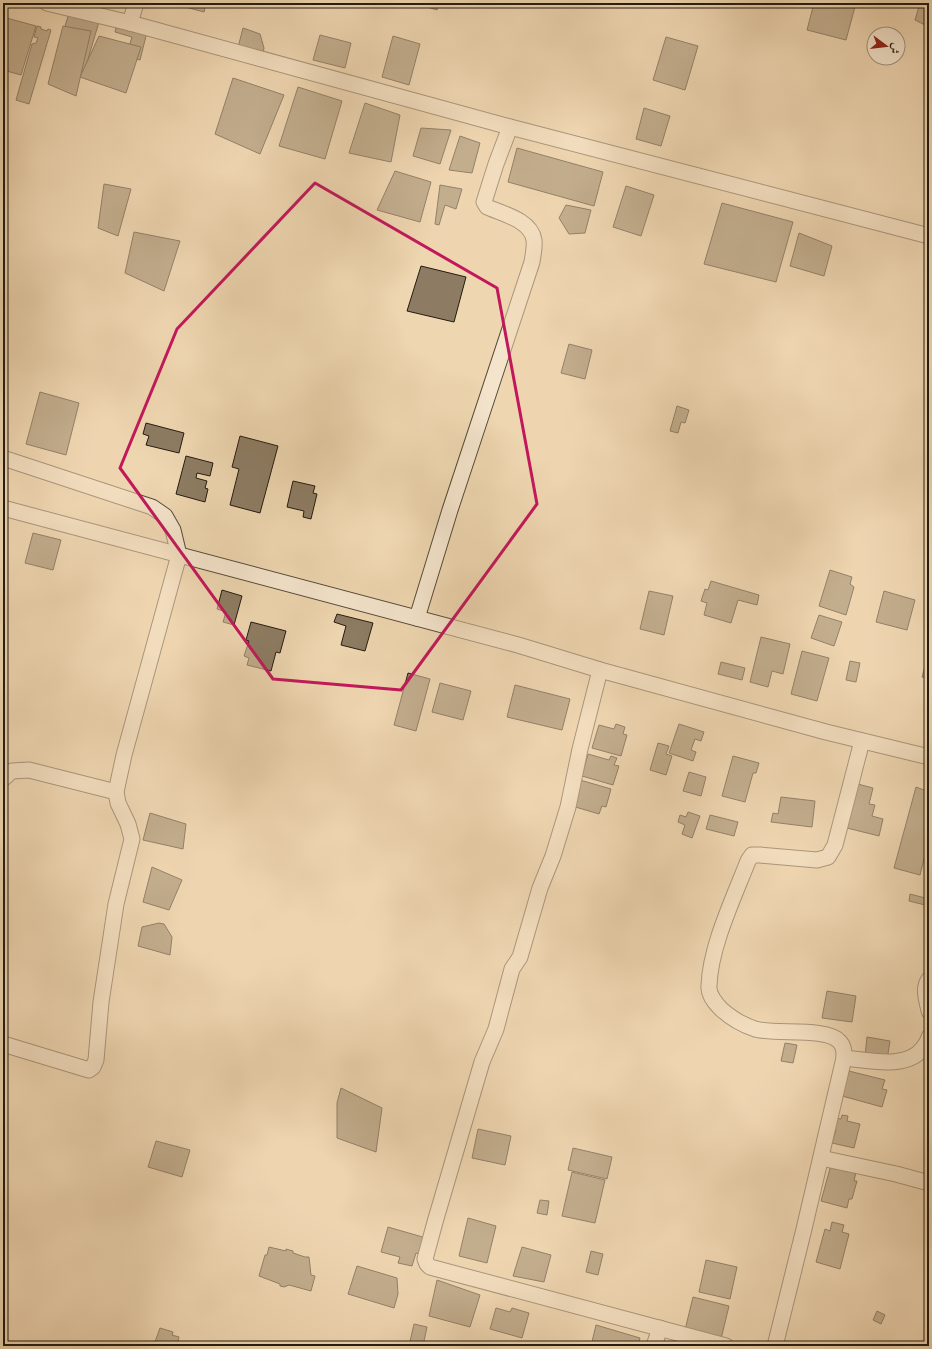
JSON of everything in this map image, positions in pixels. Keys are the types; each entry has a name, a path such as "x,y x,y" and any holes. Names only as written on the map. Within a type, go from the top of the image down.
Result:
{"street":[{"path":"47,3 130,23 510,127 929,236"},
{"path":"130,23 136,3"},
{"path":"417,618 450,510 532,262 534,242 532,231 522,223 486,207 484,202 510,127"},
{"path":"3,458 152,506 165,516 173,530 179,555 124,755 116,792 118,803 128,824 132,839 116,904 101,1002 96,1060 93,1067 89,1070 3,1044"},
{"path":"3,508 518,645 600,670 826,732 929,757"},
{"path":"600,670 580,749 568,807 553,856 540,888 520,957 512,970 496,1029 482,1062 425,1259 430,1267 726,1346"},
{"path":"775,1346 821,1158 844,1058 844,1047 838,1040 827,1035 809,1032 778,1032 755,1029 730,1017 715,1004 708,987 713,956 748,861 752,855 817,860 828,857 835,845 862,741"},
{"path":"3,779 12,771 29,770 116,792"},
{"path":"929,979 926,984 925,994 929,1011"},
{"path":"844,1058 904,1061 918,1054 929,1037"},
{"path":"821,1158 896,1174 929,1183"},
{"path":"654,1346 660,1328"}],"highlighted area":[{"path":"315,183 497,288 537,504 401,690 273,679 120,468 177,329"}],"building":[{"path":"179,3 206,3 204,12 178,5"},
{"path":"414,3 439,3 437,10"},
{"path":"814,3 856,3 846,40 807,30"},
{"path":"920,3 929,3 929,27 915,20"},
{"path":"71,6 101,15 83,76 53,67"},
{"path":"3,17 36,26 21,75 3,70"},
{"path":"117,24 147,32 140,60 126,56 132,37 115,32"},
{"path":"37,26 47,31 48,29 51,30 29,104 16,100 32,44 36,43 38,38 34,37"},
{"path":"63,26 91,31 76,96 48,84"},
{"path":"243,28 260,34 264,48 261,66 235,59"},
{"path":"320,35 351,43 345,68 313,60"},
{"path":"99,36 141,47 126,93 80,77"},
{"path":"393,36 420,44 409,85 382,77"},
{"path":"666,37 698,46 685,90 653,80"},
{"path":"233,78 284,95 260,154 215,134"},
{"path":"298,87 342,101 325,159 279,146"},
{"path":"365,103 400,115 391,162 349,153"},
{"path":"644,108 670,116 661,146 636,139"},
{"path":"421,128 451,130 440,164 413,156"},
{"path":"460,136 480,143 472,173 449,170"},
{"path":"517,148 603,172 594,206 508,182"},
{"path":"395,171 431,182 420,222 377,210"},
{"path":"104,184 131,189 118,236 98,228"},
{"path":"440,185 462,189 456,209 445,205 439,225 435,224"},
{"path":"626,186 654,195 641,236 613,227"},
{"path":"722,203 793,222 776,282 704,264"},
{"path":"566,205 591,210 585,233 569,234 559,218"},
{"path":"134,232 180,241 164,291 125,273"},
{"path":"799,233 832,246 824,276 790,266"},
{"path":"421,266 466,277 454,322 407,311"},
{"path":"569,344 592,350 585,379 561,373"},
{"path":"40,392 79,403 66,455 26,444"},
{"path":"677,406 689,410 685,423 681,422 678,433 670,431"},
{"path":"146,423 184,433 179,453 146,445 149,436 143,434"},
{"path":"240,436 278,446 260,513 230,505 239,469 232,467"},
{"path":"186,456 213,463 210,476 197,473 196,478 207,481 205,488 208,489 205,502 176,494"},
{"path":"293,481 315,486 313,493 317,494 311,519 303,517 304,511 287,507"},
{"path":"33,533 61,540 53,570 25,563"},
{"path":"830,570 852,577 850,584 854,587 846,615 819,606"},
{"path":"711,581 759,595 757,605 738,600 731,623 704,615 707,603 701,601 705,589 708,590"},
{"path":"222,590 242,596 234,625 223,622 226,612 217,609"},
{"path":"649,591 673,596 664,635 640,629"},
{"path":"884,591 915,600 907,630 876,622"},
{"path":"337,614 373,623 365,651 341,645 346,626 334,622"},
{"path":"819,615 842,622 834,646 811,638"},
{"path":"251,622 286,631 280,653 276,652 271,671 247,665 249,658 244,656 249,641 246,640"},
{"path":"761,637 790,644 783,674 772,671 768,687 750,682"},
{"path":"802,651 829,658 817,701 791,694"},
{"path":"929,652 929,679 922,677"},
{"path":"850,661 860,663 856,682 846,680"},
{"path":"721,662 745,668 742,680 718,674"},
{"path":"408,673 430,679 416,731 394,725"},
{"path":"440,683 471,691 463,720 432,712"},
{"path":"515,685 570,699 562,730 507,717"},
{"path":"616,724 625,727 623,734 627,735 621,756 592,748 599,725 614,729"},
{"path":"679,724 704,732 701,741 695,739 691,750 696,752 693,761 669,753"},
{"path":"658,743 669,746 666,754 672,756 666,775 650,770"},
{"path":"588,754 609,760 611,756 617,758 614,765 619,766 613,785 582,776"},
{"path":"733,756 759,763 756,773 753,773 745,802 722,796"},
{"path":"689,772 706,777 701,796 683,791"},
{"path":"580,780 611,789 606,807 602,806 599,814 572,806"},
{"path":"854,783 873,788 869,804 875,805 872,816 883,819 879,836 843,827"},
{"path":"916,787 929,792 929,839 920,875 894,868"},
{"path":"781,797 815,801 812,827 771,822 773,813 778,814"},
{"path":"688,812 700,816 692,838 682,834 685,825 678,822 680,815 686,817"},
{"path":"150,813 186,824 183,849 143,840"},
{"path":"710,815 738,822 734,836 706,829"},
{"path":"152,867 182,880 169,910 143,902"},
{"path":"910,894 929,899 929,906 909,901"},
{"path":"159,923 164,924 172,937 170,955 138,946 142,927"},
{"path":"827,991 856,996 852,1022 822,1018"},
{"path":"867,1037 890,1041 887,1060 865,1056"},
{"path":"785,1043 797,1045 793,1063 781,1061"},
{"path":"849,1071 885,1080 882,1089 887,1090 882,1107 842,1096"},
{"path":"341,1088 382,1108 376,1152 337,1138 337,1103"},
{"path":"842,1115 848,1116 847,1121 860,1124 854,1148 832,1143 836,1130 832,1129 835,1118 841,1119"},
{"path":"478,1129 511,1136 505,1165 472,1158"},
{"path":"156,1141 190,1150 182,1177 148,1167"},
{"path":"573,1148 612,1157 607,1179 568,1170"},
{"path":"831,1165 856,1172 854,1181 857,1181 852,1199 849,1199 847,1208 821,1201"},
{"path":"572,1172 605,1180 595,1223 562,1216"},
{"path":"540,1200 549,1201 547,1215 537,1213"},
{"path":"468,1218 496,1226 487,1263 459,1256"},
{"path":"832,1222 844,1225 842,1232 849,1234 840,1269 816,1262 825,1229 830,1231"},
{"path":"388,1227 426,1238 422,1255 416,1253 412,1266 398,1263 400,1257 381,1252"},
{"path":"269,1247 286,1251 286,1249 293,1251 293,1253 309,1257 311,1275 315,1276 311,1291 289,1285 284,1287 280,1286 280,1284 259,1276"},
{"path":"522,1247 551,1255 544,1282 513,1276"},
{"path":"591,1251 603,1254 598,1275 586,1272"},
{"path":"706,1260 737,1267 730,1299 699,1292"},
{"path":"357,1266 397,1278 398,1294 394,1308 348,1294"},
{"path":"437,1280 480,1295 470,1327 429,1316"},
{"path":"693,1297 729,1306 721,1339 685,1330"},
{"path":"496,1308 510,1312 512,1308 529,1313 522,1338 490,1329"},
{"path":"877,1311 885,1315 881,1324 873,1320"},
{"path":"414,1324 427,1327 423,1346 409,1346"},
{"path":"596,1325 640,1338 638,1346 591,1346"},
{"path":"160,1328 173,1332 172,1335 179,1337 178,1341 184,1343 188,1342 190,1346 159,1346 160,1343 155,1342"}]}
